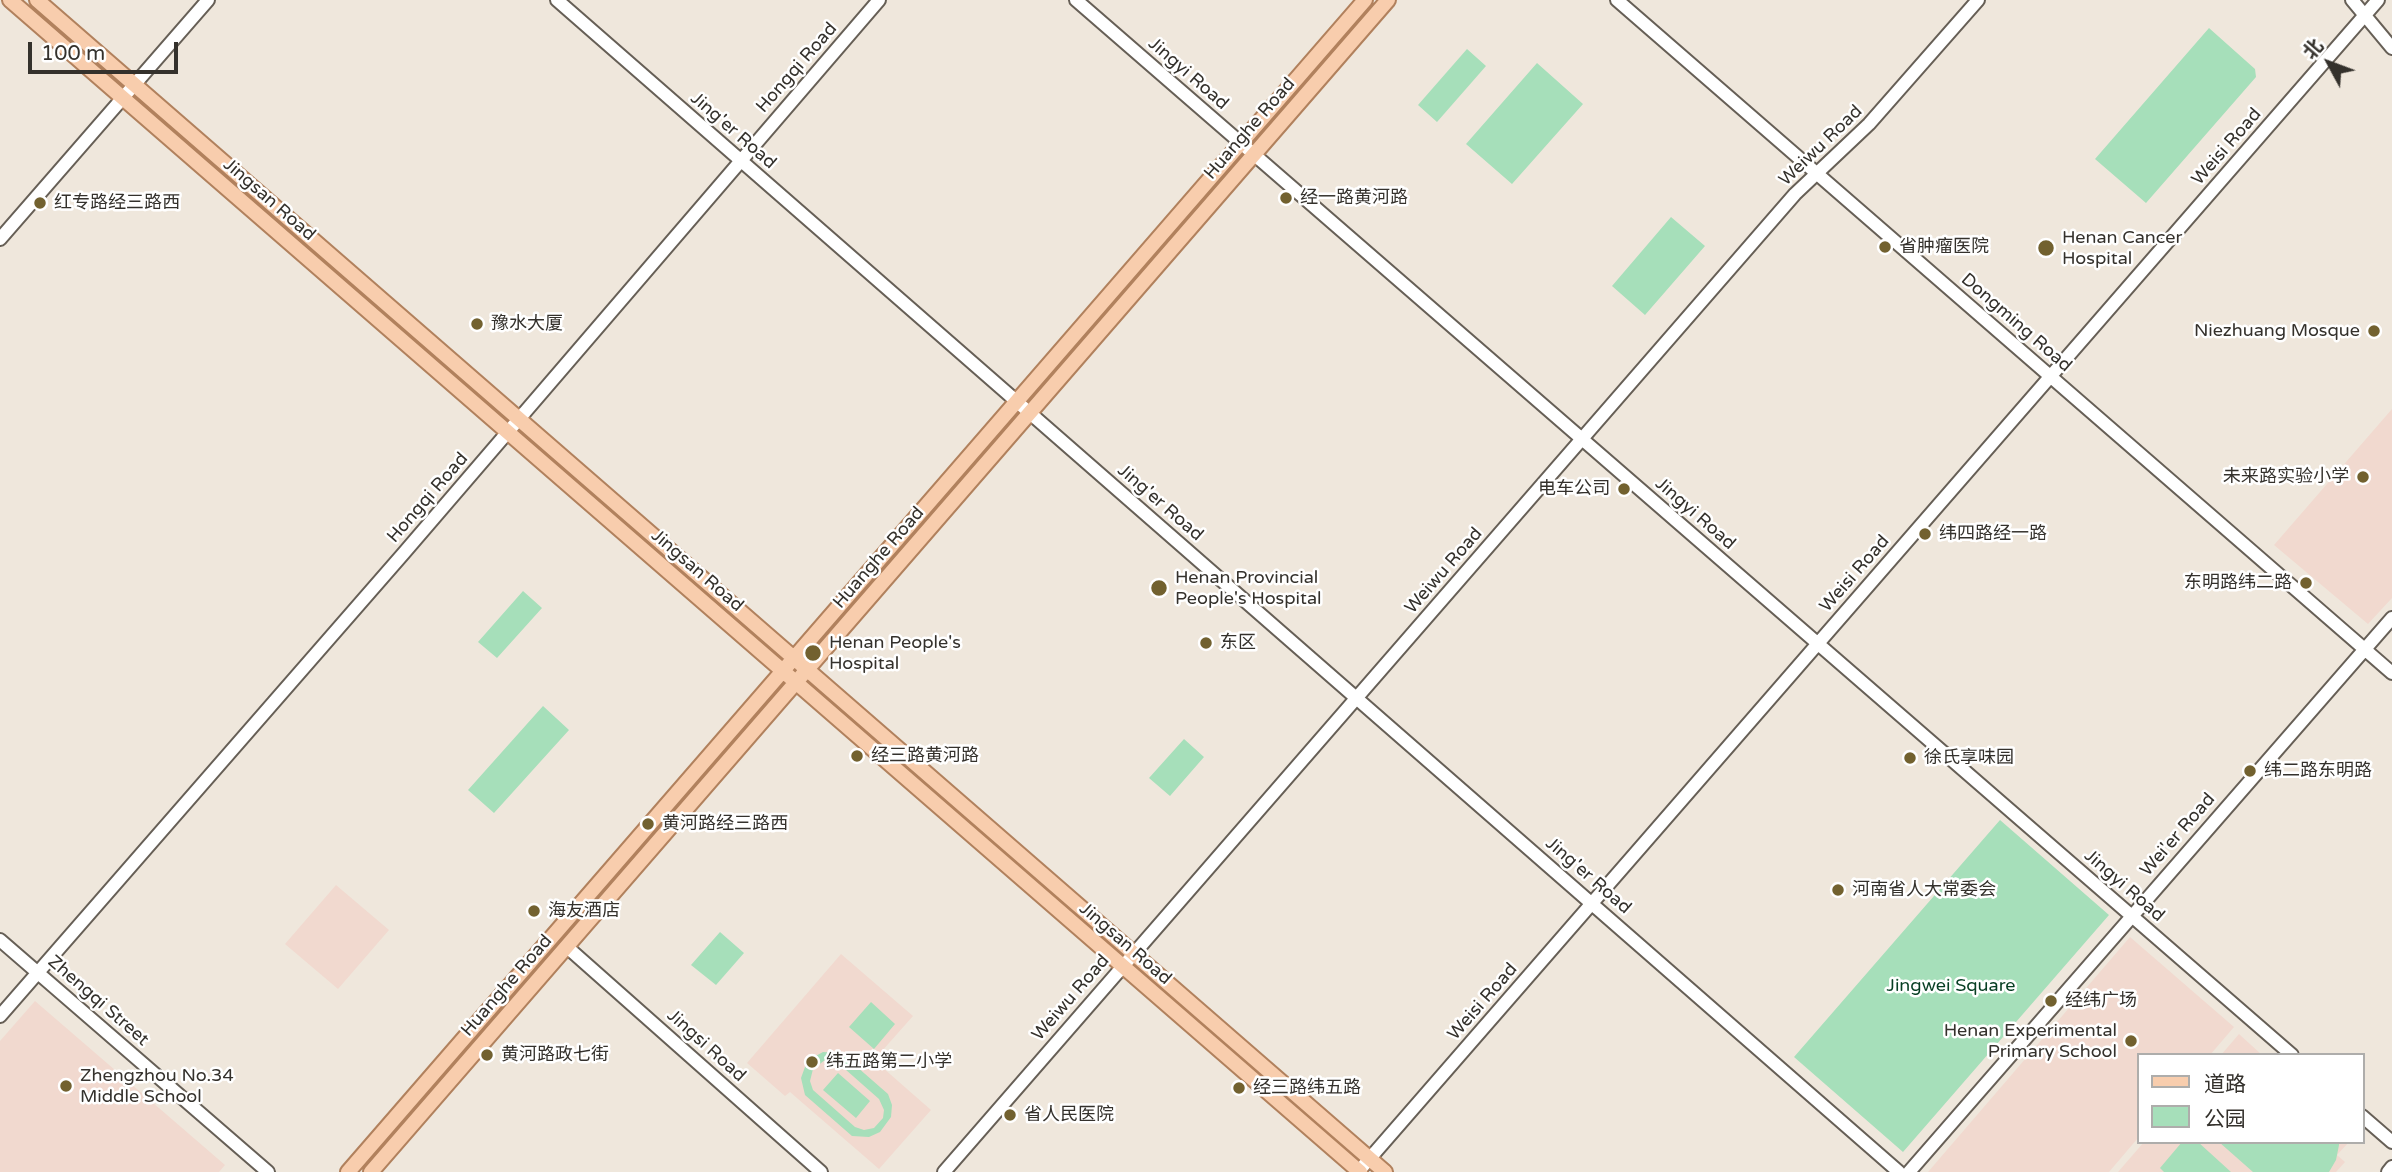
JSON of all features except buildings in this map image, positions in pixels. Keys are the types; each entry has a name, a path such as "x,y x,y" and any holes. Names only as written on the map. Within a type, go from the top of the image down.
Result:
{"main road":[{"name":"Jingsan Road","path":"9,0 1359,1172"},
{"name":"Jingsan Road","path":"37,0 1385,1172"},
{"name":"Huanghe Road","path":"348,1172 1365,0"},
{"name":"Huanghe Road","path":"371,1172 1388,0"}],"street":[{"path":"0,239 208,0"},
{"name":"Jing'er Road","path":"557,0 1899,1172"},
{"name":"Hongqi Road","path":"0,1016 879,0"},
{"name":"Jingyi Road","path":"1076,0 2290,1053"},
{"name":"Dongming Road","path":"1617,0 2392,673"},
{"name":"Weiwu Road","path":"944,1172 1795,194 1870,124 1978,0"},
{"path":"2352,0 2392,48"},
{"name":"Weisi Road","path":"1359,1172 2378,0"},
{"name":"Wei'er Road","path":"1909,1172 2392,618"},
{"name":"Zhengqi Street","path":"0,940 268,1172"},
{"name":"Jingsi Road","path":"567,947 821,1172"},
{"path":"2364,1118 2392,1142"},
{"path":"2388,1172 2392,1167"}],"shaded area":[{"name":"未来路实验小学","path":"2392,409 2392,598 2368,624 2274,545"},
{"path":"336,885 389,930 338,989 285,944"},
{"name":"Henan Experimental Primary School","path":"2130,937 2234,1027 2212,1053 2136,1053 2136,1140 2109,1172 1928,1172"},
{"name":"纬五路第二小学","path":"841,954 913,1016 874,1060 931,1110 879,1169 790,1092 785,1096 747,1063"},
{"name":"Zhengzhou No.34 Middle School","path":"35,1001 225,1165 219,1172 0,1172 0,1041"},
{"path":"2239,1034 2260,1053 2223,1053"},
{"path":"2142,1144 2347,1144 2337,1155 2345,1162 2336,1172 2118,1172"}],"green space":[{"path":"2209,28 2255,69 2256,77 2146,203 2095,159"},
{"path":"1467,49 1486,66 1437,122 1418,105"},
{"path":"1537,63 1583,104 1512,184 1466,144"},
{"path":"1671,217 1705,246 1645,315 1612,286"},
{"path":"523,591 542,608 497,658 478,642"},
{"path":"543,706 569,730 494,813 468,790"},
{"path":"1184,739 1204,757 1170,796 1149,778"},
{"name":"Jingwei Square","path":"2000,820 2109,915 1903,1152 1794,1057"},
{"path":"720,932 744,953 716,985 691,965"},
{"path":"871,1002 895,1024 874,1049 849,1027"},
{"path":"823,1052 841,1053 888,1094 892,1105 891,1117 880,1132 869,1137 852,1136 805,1095 801,1078 812,1058","holes":["825,1060 837,1062 879,1099 884,1110 883,1118 874,1128 864,1130 855,1127 813,1090 810,1081 813,1069"]},
{"path":"838,1073 870,1101 856,1118 823,1090"},
{"path":"2180,1144 2200,1144 2231,1172 2164,1172 2160,1168"},
{"path":"2221,1144 2339,1144 2336,1160 2329,1172 2253,1172"}],"place":[{"name":"经一路黄河路","path":"1286,198"},
{"name":"红专路经三路西","path":"40,203"},
{"name":"省肿瘤医院","path":"1885,247"},
{"name":"Henan Cancer Hospital","path":"2046,248"},
{"name":"豫水大厦","path":"477,324"},
{"name":"Niezhuang Mosque","path":"2374,331"},
{"name":"未来路实验小学","path":"2363,477"},
{"name":"电车公司","path":"1624,489"},
{"name":"纬四路经一路","path":"1925,534"},
{"name":"东明路纬二路","path":"2306,583"},
{"name":"Henan Provincial People's Hospital","path":"1159,588"},
{"name":"东区","path":"1206,643"},
{"name":"Henan People's Hospital","path":"813,653"},
{"name":"经三路黄河路","path":"857,756"},
{"name":"徐氏享味园","path":"1910,758"},
{"name":"纬二路东明路","path":"2250,771"},
{"name":"黄河路经三路西","path":"648,824"},
{"name":"河南省人大常委会","path":"1838,890"},
{"name":"海友酒店","path":"534,911"},
{"name":"经纬广场","path":"2051,1001"},
{"name":"Henan Experimental Primary School","path":"2131,1041"},
{"name":"黄河路政七街","path":"487,1055"},
{"name":"纬五路第二小学","path":"812,1062"},
{"name":"Zhengzhou No.34 Middle School","path":"66,1086"},
{"name":"经三路纬五路","path":"1239,1088"},
{"name":"省人民医院","path":"1010,1115"}]}
